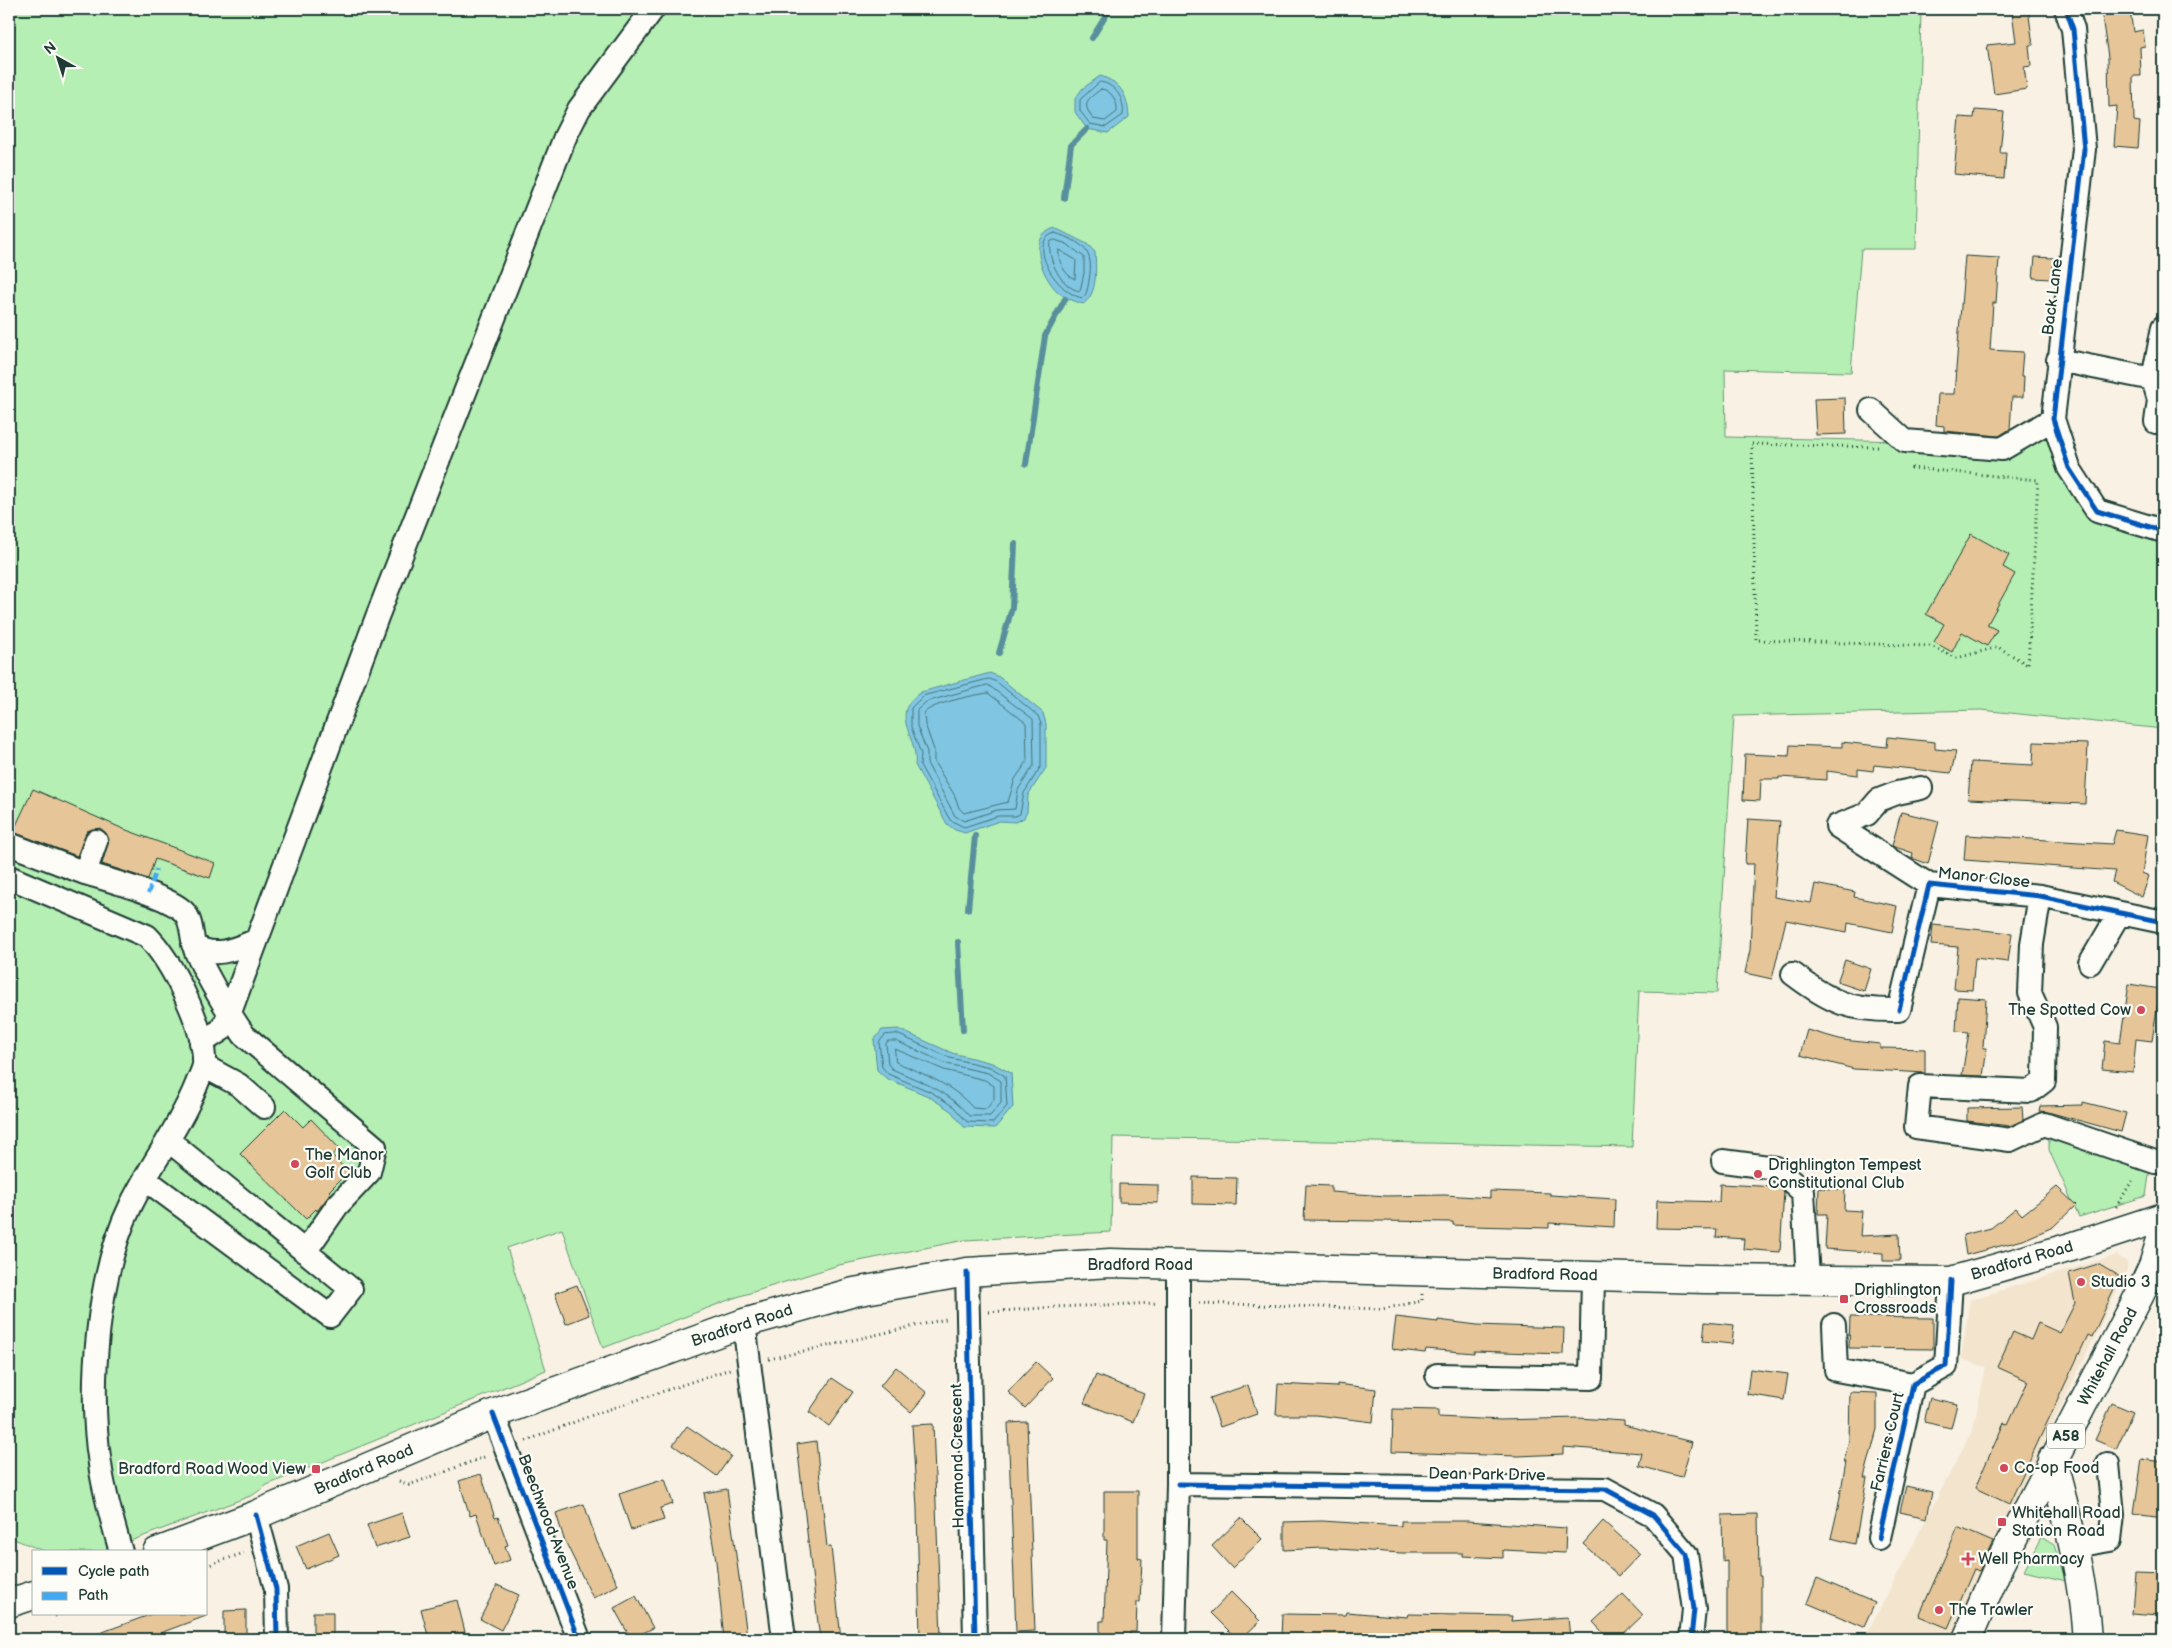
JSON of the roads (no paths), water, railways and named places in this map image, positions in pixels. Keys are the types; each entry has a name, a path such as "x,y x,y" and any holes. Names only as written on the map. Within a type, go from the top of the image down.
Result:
{"main road":[{"name":"Bradford Road","path":"162,1550 256,1515 368,1469 493,1414 744,1323 854,1292 967,1272 1110,1263 1423,1273 1951,1281 2071,1248 2163,1217"},
{"name":"Whitehall Road","path":"1967,1639 1999,1565 2140,1294 2153,1266 2163,1232"},
{"path":"2052,1460 2074,1546 2084,1601 2087,1639"},
{"path":"9,1603 32,1596"}],"street":[{"path":"201,1043 221,1030 230,1015 377,617 565,137 579,109 653,9"},
{"name":"Back Lane","path":"2066,9 2073,30 2084,149 2058,360 2053,419 2069,468 2097,511 2163,531"},
{"path":"2156,422 2159,400 2153,379 2163,327"},
{"path":"2058,360 2153,379"},
{"path":"1871,410 1906,441 2002,449 2053,419"},
{"name":"Manor Close","path":"1921,788 1897,793 1879,800 1867,814 1837,826 1928,885 2040,896 2163,922"},
{"path":"85,873 96,842"},
{"path":"9,844 85,873 148,894 179,908 188,918 193,944 230,1015 244,1035 375,1147 369,1172 337,1206 305,1252"},
{"path":"9,877 147,936 158,948 182,987 201,1043 204,1066 194,1091 131,1205 114,1244 99,1326 96,1380 99,1461 105,1496 120,1550"},
{"name":"Manor Close","path":"1793,974 1818,994 1838,1002 1874,1011 1899,1010 1928,885"},
{"path":"2040,896 2032,944 2030,993 2045,1027 2044,1081 2030,1091 1920,1086 1916,1127 2010,1140 2044,1124 2155,1161"},
{"path":"2090,963 2119,914"},
{"path":"193,944 201,951 219,953 257,940"},
{"path":"204,1066 239,1085 264,1108"},
{"path":"145,1179 330,1316 351,1289 168,1140"},
{"path":"1723,1161 1776,1168 1803,1192 1808,1279"},
{"path":"1174,1639 1178,1484 1178,1265"},
{"name":"Hammond Crescent","path":"967,1272 974,1639"},
{"path":"1437,1375 1591,1378 1594,1276"},
{"name":"Farriers Court","path":"1879,1538 1913,1384 1946,1366 1951,1281"},
{"path":"744,1323 784,1639"},
{"path":"1834,1324 1836,1370 1913,1384"},
{"name":"Beechwood Avenue","path":"493,1414 579,1639"},
{"path":"2074,1546 2110,1540 2113,1514 2108,1464"},
{"name":"Dean Park Drive","path":"1178,1484 1605,1489 1653,1515 1686,1554 1694,1609 1691,1639"},
{"path":"256,1515 276,1589 277,1639"}],"water":[{"path":"1100,76 1118,86 1125,96 1128,109 1129,117 1108,133 1087,129 1075,112 1075,99 1082,89"},
{"path":"1055,228 1087,244 1095,252 1096,273 1094,288 1088,300 1083,304 1067,298 1058,292 1042,267 1039,257 1041,239 1046,232"},
{"path":"990,673 999,677 1043,713 1046,724 1046,768 1028,795 1027,812 1024,818 1015,822 999,821 965,833 955,830 947,824 915,765 913,745 905,717 906,709 911,700 921,692"},
{"path":"898,1029 952,1053 992,1063 1011,1073 1013,1107 995,1128 964,1127 951,1111 928,1096 886,1078 877,1070 874,1040 882,1030"}],"waterway":[{"path":"1092,38 1110,9"},
{"path":"1064,198 1071,145 1087,129"},
{"path":"1026,464 1045,336 1065,299"},
{"path":"999,653 1012,608 1015,544"},
{"path":"968,909 975,836"},
{"path":"958,942 963,1030"}],"place":[{"name":"The Spotted Cow","path":"2141,1010"},
{"name":"The Manor Golf Club","path":"295,1164"},
{"name":"Drighlington Tempest Constitutional Club","path":"1758,1174"},
{"name":"Studio 3","path":"2081,1282"},
{"name":"Drighlington Crossroads","path":"1844,1299"},
{"name":"Co-op Food","path":"2004,1468"},
{"name":"Bradford Road Wood View","path":"316,1469"},
{"name":"Whitehall Road Station Road","path":"2002,1522"},
{"name":"Well Pharmacy","path":"1968,1559"},
{"name":"The Trawler","path":"1939,1610"}]}
